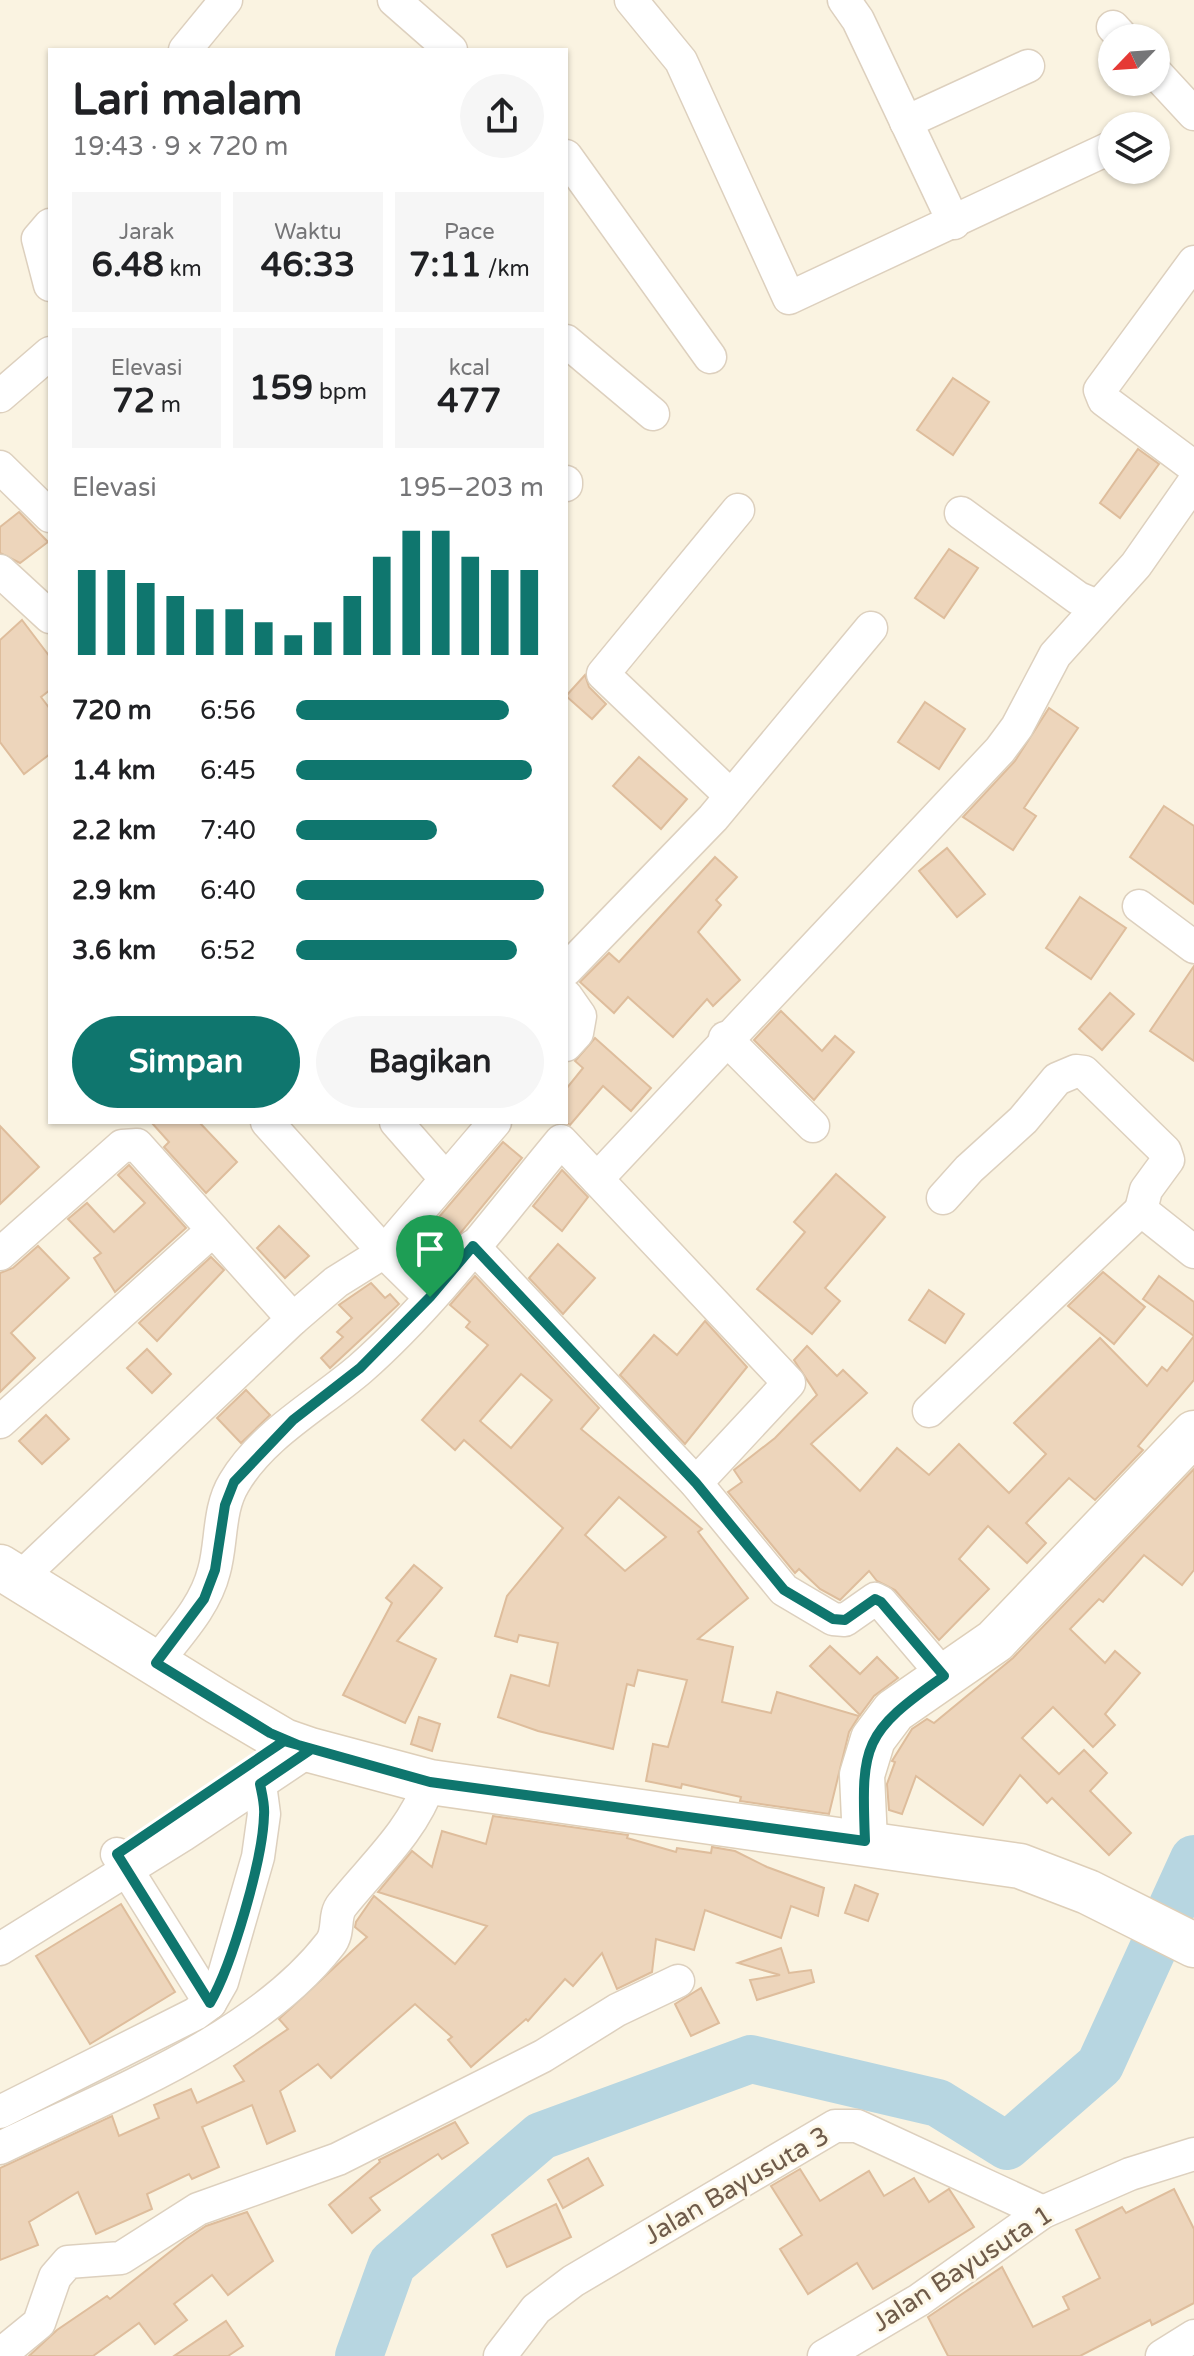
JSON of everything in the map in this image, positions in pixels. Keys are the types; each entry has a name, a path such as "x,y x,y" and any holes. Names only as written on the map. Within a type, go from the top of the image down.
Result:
{"main road":[{"path":"865,1841 862,1775 873,1739 894,1711 995,1641 1194,1433"},
{"path":"10,1573 297,1745 430,1782 865,1841 1020,1866 1088,1892 1194,1945"}],"street":[{"path":"187,48 226,0"},
{"path":"394,0 449,48"},
{"path":"631,0 681,61 789,298 1098,154"},
{"path":"844,0 858,20 954,223"},
{"path":"906,122 1028,66"},
{"path":"1170,88 1194,114"},
{"path":"568,159 710,357"},
{"path":"48,227 38,239 48,277"},
{"path":"1194,262 1100,390 1104,400 1194,467"},
{"path":"568,343 653,414"},
{"path":"0,396 48,355"},
{"path":"0,467 48,514"},
{"path":"597,1179 725,1038 844,920 1000,750 1017,727 1055,655 1097,606 1107,602 1194,482"},
{"path":"731,796 603,674 738,510"},
{"path":"961,513 1078,598 1097,606"},
{"path":"0,571 48,615"},
{"path":"568,968 731,796 871,628"},
{"path":"1139,906 1194,947"},
{"path":"568,998 579,1009 580,1024 568,1042"},
{"path":"725,1038 813,1126"},
{"path":"929,1411 1141,1210 1146,1190 1168,1155 1084,1072 1076,1071 1057,1079 1023,1120 969,1169 943,1198"},
{"path":"269,1124 384,1252 430,1297"},
{"path":"398,1124 445,1178"},
{"path":"10,1573 336,1282 384,1252 493,1124"},
{"path":"156,1663 204,1599 215,1570 225,1505 234,1482 293,1420 360,1368 430,1297 561,1141 789,1383 696,1483"},
{"path":"0,1254 127,1144 137,1145 293,1319"},
{"path":"1141,1210 1148,1219 1194,1252"},
{"path":"0,1422 213,1230"},
{"path":"473,1246 696,1483 784,1590 833,1619 845,1620 867,1603 875,1599 881,1602 944,1676"},
{"path":"0,1925 122,1862 260,1784 297,1745"},
{"path":"0,1949 122,1862 297,1745"},
{"path":"0,2148 202,2047 277,1996 332,1942 339,1908 405,1832 421,1808 430,1782"},
{"path":"0,2112 195,2014 210,2003 222,1982 258,1857 264,1814 260,1784"},
{"path":"122,1862 210,2003"},
{"path":"0,2355 39,2323 55,2277 68,2262 121,2258 198,2209 338,2159 543,2056 617,2010 678,1981"},
{"name":"Jalan Bayusuta 3","path":"500,2356 536,2309 573,2281 835,2126 857,2126 1043,2212"},
{"name":"Jalan Bayusuta 1","path":"824,2356 919,2300 1043,2212 1130,2174 1194,2154"},
{"path":"1162,2356 1194,2336"}],"building":[{"path":"953,378 989,402 953,455 917,430"},
{"path":"1138,449 1159,464 1120,518 1100,503"},
{"path":"19,512 48,542 20,563 0,553 0,527"},
{"path":"949,549 978,568 944,618 915,598"},
{"path":"22,620 48,654 48,692 41,697 48,706 48,756 24,774 0,742 0,640"},
{"path":"585,675 589,687 606,704 592,719 568,698"},
{"path":"925,702 965,729 939,769 898,742"},
{"path":"1049,708 1078,728 1024,808 1036,816 1013,850 963,817 1015,761"},
{"path":"639,757 687,799 661,829 613,786"},
{"path":"1164,806 1194,826 1194,904 1130,857"},
{"path":"947,848 985,894 957,917 919,871"},
{"path":"715,857 737,877 716,900 721,905 698,932 740,980 713,1006 707,999 673,1037 628,997 614,1013 580,982 609,953 619,962"},
{"path":"1080,897 1126,928 1091,979 1046,948"},
{"path":"1194,966 1194,1061 1150,1031"},
{"path":"1110,993 1134,1014 1102,1050 1079,1029"},
{"path":"781,1011 822,1051 835,1036 854,1052 814,1100 754,1040"},
{"path":"595,1038 651,1088 631,1111 603,1086 570,1125 568,1087 583,1068 575,1061"},
{"path":"153,1124 201,1124 237,1162 206,1193 164,1147 169,1142"},
{"path":"0,1126 39,1167 0,1204"},
{"path":"503,1142 522,1158 430,1270 410,1251"},
{"path":"129,1165 186,1228 115,1292 94,1258 101,1253 68,1219 87,1203 114,1232 145,1203 118,1175"},
{"path":"562,1170 588,1197 562,1231 533,1206"},
{"path":"836,1174 885,1217 825,1288 840,1301 812,1334 757,1289 805,1232 794,1222"},
{"path":"279,1226 309,1256 285,1278 257,1248"},
{"path":"558,1244 595,1278 563,1314 529,1278"},
{"path":"38,1246 69,1278 11,1333 35,1358 0,1392 0,1273 13,1268"},
{"path":"211,1257 224,1270 157,1341 139,1323"},
{"path":"1103,1272 1145,1307 1114,1344 1068,1306"},
{"path":"475,1276 599,1408 581,1429 702,1529 698,1532 748,1598 698,1639 733,1647 722,1702 771,1713 777,1692 859,1716 849,1732 829,1814 740,1801 741,1797 682,1784 681,1788 646,1781 653,1744 668,1747 687,1680 638,1670 634,1686 627,1684 613,1749 538,1731 498,1717 511,1675 549,1686 558,1643 519,1635 517,1642 495,1636 507,1596 563,1528 464,1440 455,1450 422,1420 488,1345 466,1327 470,1322 450,1305","holes":["521,1374 552,1400 511,1448 480,1421","619,1497 666,1537 625,1571 585,1535"]},
{"path":"1159,1276 1194,1302 1194,1336 1143,1299"},
{"path":"371,1283 385,1298 390,1294 399,1304 330,1368 321,1358 343,1337 337,1332 352,1318 339,1305"},
{"path":"929,1290 964,1314 945,1343 909,1320"},
{"path":"705,1321 747,1367 685,1444 620,1375 654,1335 677,1355"},
{"path":"1194,1336 1194,1380 1138,1446 1143,1450 1095,1500 1069,1478 1026,1523 1046,1543 1027,1563 988,1526 959,1559 989,1589 939,1640 895,1590 877,1581 869,1571 840,1600 820,1589 799,1569 795,1573 728,1492 742,1482 734,1470 775,1438 817,1395 794,1360 807,1346 837,1376 843,1370 867,1393 811,1444 860,1491 897,1448 929,1475 959,1444 1009,1493 1046,1454 1014,1423 1100,1338 1147,1386 1162,1367 1167,1371"},
{"path":"147,1349 171,1374 152,1393 127,1368"},
{"path":"246,1390 270,1415 241,1443 217,1418"},
{"path":"46,1415 69,1439 42,1464 19,1441"},
{"path":"1194,1469 1194,1570 1182,1585 1144,1555 1103,1602 1099,1599 1070,1629 1105,1663 1115,1651 1140,1673 1105,1714 1115,1725 1093,1747 1053,1707 1022,1738 1059,1774 1084,1750 1107,1773 1090,1791 1131,1833 1109,1855 1052,1798 1047,1803 1020,1775 983,1825 916,1776 902,1814 889,1810 887,1784 895,1762 892,1761 912,1729 927,1719 934,1723 1013,1658"},
{"path":"414,1565 442,1588 397,1641 436,1659 405,1723 343,1695 392,1603 386,1598"},
{"path":"830,1646 860,1674 877,1657 898,1678 874,1696 860,1715 810,1666"},
{"path":"419,1717 440,1724 432,1751 411,1744"},
{"path":"493,1816 628,1835 627,1838 676,1852 677,1848 711,1853 712,1847 735,1851 767,1867 824,1888 818,1916 791,1906 781,1938 705,1910 694,1950 656,1939 652,1972 617,1989 602,1953 573,1986 565,1979 528,2021 526,2019 471,2067 448,2040 452,2037 415,2004 331,2078 318,2064 280,2091 295,2131 267,2144 252,2105 202,2127 219,2167 192,2179 189,2174 147,2194 152,2209 96,2234 78,2192 29,2222 38,2245 0,2260 0,2168 112,2116 119,2136 159,2118 154,2105 191,2089 197,2103 244,2081 234,2066 288,2029 279,2019 367,1937 355,1927 374,1896 455,1964 487,1926 378,1892 412,1851 432,1867 442,1831 486,1844"},
{"path":"855,1885 878,1894 868,1921 845,1913"},
{"path":"121,1904 175,1992 90,2044 36,1956"},
{"path":"781,1948 789,1973 811,1970 814,1982 757,2000 750,1980 780,1975 738,1963"},
{"path":"701,1988 719,2023 691,2036 675,2004"},
{"path":"455,2122 468,2143 442,2159 438,2154 370,2198 380,2210 352,2233 329,2205 379,2160"},
{"path":"588,2158 603,2185 563,2208 548,2180"},
{"path":"800,2169 820,2201 869,2171 884,2196 914,2178 929,2202 949,2189 974,2227 873,2289 857,2263 808,2294 780,2249 802,2235 771,2186"},
{"path":"1174,2189 1194,2229 1194,2303 1152,2325 1150,2320 1080,2356 948,2356 928,2317 1002,2267 1033,2327 1069,2309 1063,2297 1100,2278 1076,2230 1122,2207 1126,2213"},
{"path":"556,2204 571,2237 507,2267 492,2235"},
{"path":"247,2212 273,2261 228,2295 212,2275 174,2304 187,2320 155,2344 139,2323 93,2356 29,2356 57,2330 107,2296 110,2299 206,2226"},
{"path":"226,2321 243,2346 228,2356 174,2356"}],"waterway":[{"path":"359,2356 392,2264 541,2136 751,2059 938,2103 1007,2146 1100,2065 1194,1859"}],"route":[{"path":"430,1297 360,1368 293,1420 234,1482 225,1505 215,1570 204,1599 156,1663 284,1741 310,1750 260,1784 264,1814 258,1857 222,1982 210,2003 117,1854 284,1741 430,1782 749,1828 865,1841 862,1775 873,1739 894,1711 944,1676 881,1602 875,1599 845,1620 833,1619 818,1613 784,1590 696,1483 473,1246 430,1297"}]}
